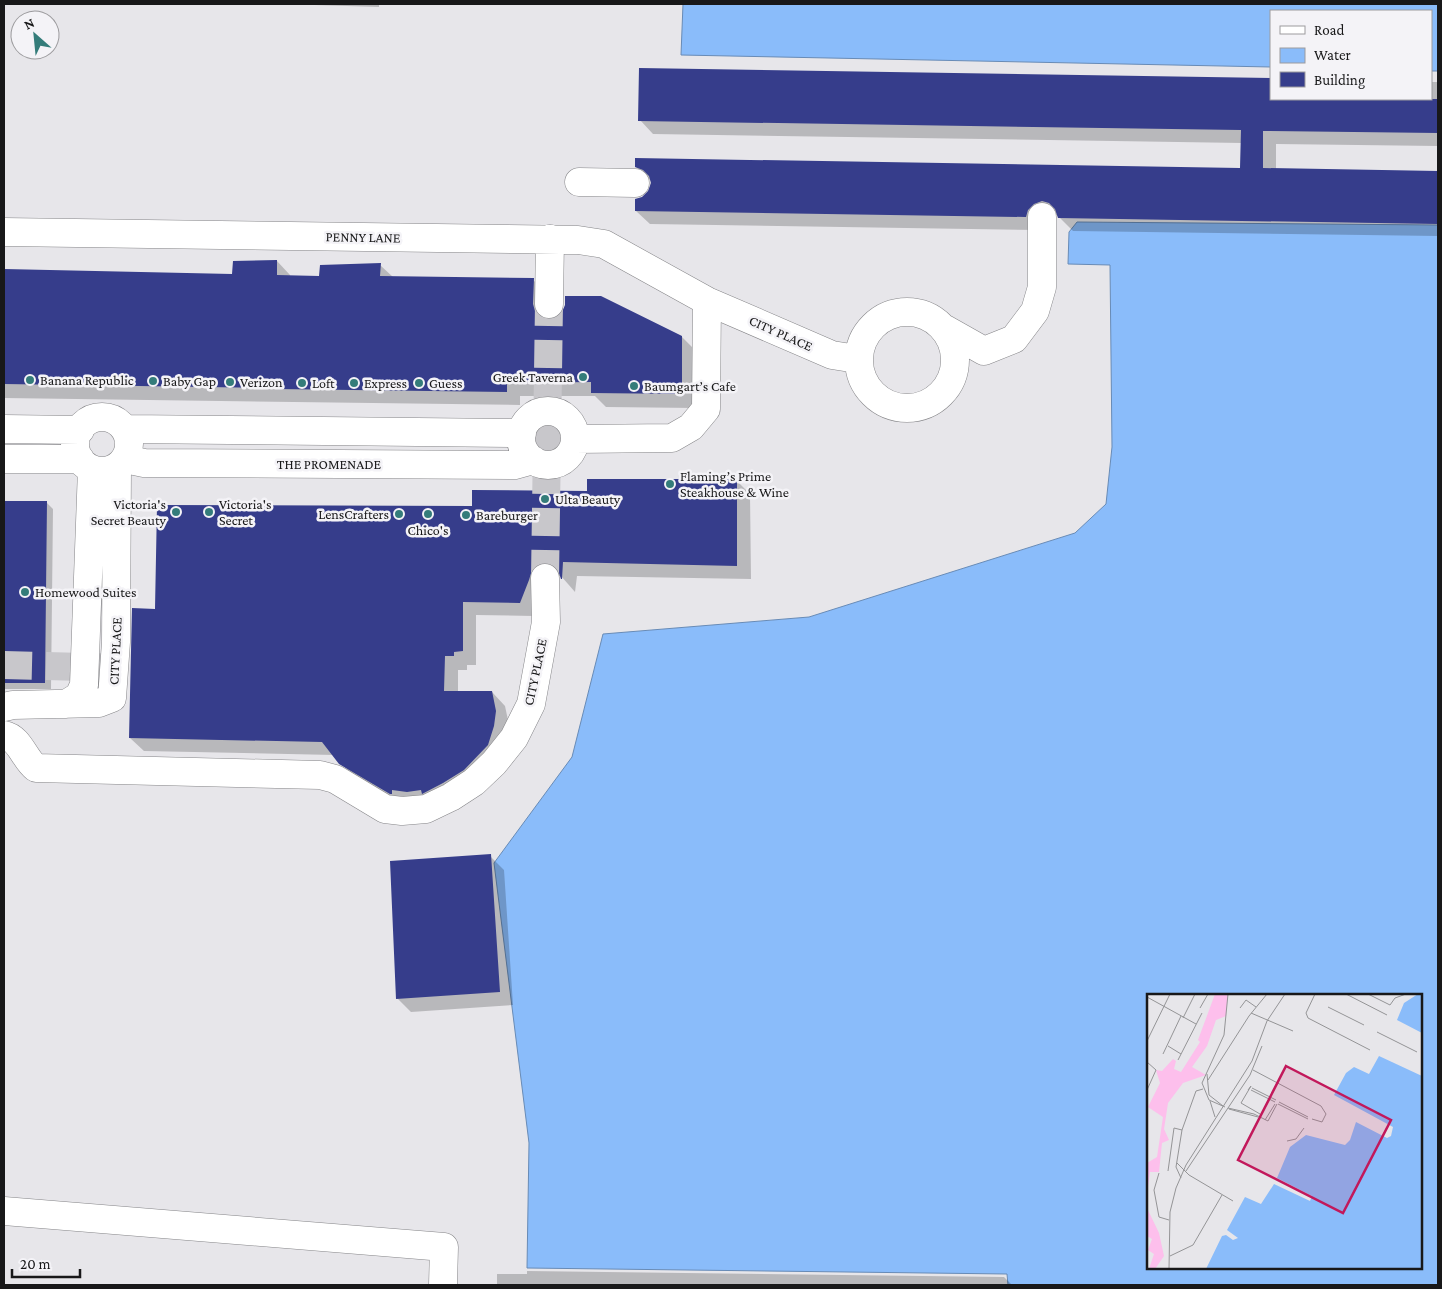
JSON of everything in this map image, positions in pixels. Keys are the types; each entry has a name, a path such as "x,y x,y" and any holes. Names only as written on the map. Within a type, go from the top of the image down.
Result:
{"street":[{"path":"580,182 635,183"},
{"path":"984,351 945,329 930,317 912,311 893,313 875,322 862,338 857,359 862,380 874,396 888,405 904,409 921,406 936,399 984,351 1014,339 1035,311 1042,287 1042,217"},
{"name":"PENNY LANE","path":"4,232 578,240 604,244 707,301"},
{"path":"549,304 550,240"},
{"path":"575,438 672,438 691,427 706,409 707,301"},
{"name":"CITY PLACE","path":"707,301 832,355 857,359"},
{"path":"945,329 954,347 955,366 949,384"},
{"path":"547,411 556,412 564,416 574,430 575,438 570,454 557,463 549,464 541,464 533,460 523,448 521,440 525,424 531,417 547,411"},
{"path":"97,418 108,418 117,422 125,429 129,439 129,450 104,464 76,450 76,439 80,430 87,422 97,418"},
{"path":"4,428 80,430"},
{"path":"125,429 522,433"},
{"name":"THE PROMENADE","path":"4,459 104,464 495,465 515,465 533,460"},
{"name":"CITY PLACE","path":"7,705 99,703 112,698 116,642 104,464"},
{"name":"CITY PLACE","path":"4,735 7,735 16,742 30,764 36,768 320,775 335,779 386,809 402,811 426,808 451,797 474,782 494,763 514,738 530,704 546,622 545,578"},
{"path":"4,1211 444,1247 443,1285"}],"water":[{"path":"683,4 1438,4 1438,71 1432,71 1432,10 1270,10 1270,67 681,55"},
{"path":"1077,222 1438,225 1438,1285 1008,1285 1007,1274 527,1268 529,1143 494,863 572,757 603,634 809,617 1075,533 1106,504 1112,447 1110,265 1068,264 1069,232"}],"building":[{"path":"639,68 1270,78 1270,100 1438,99 1438,133 1263,131 1263,168 1438,171 1438,224 1058,218 1055,209 1049,203 1042,201 1034,204 1028,210 1026,217 635,211 635,199 642,197 648,191 651,183 649,176 643,170 635,167 635,158 1240,168 1241,130 638,121"},
{"path":"277,260 277,275 319,276 320,265 381,263 380,276 534,278 533,304 535,311 541,317 548,320 556,318 562,312 565,305 565,296 601,296 682,336 682,394 591,393 591,382 507,383 507,392 4,384 4,269 232,274 233,261"},
{"path":"587,479 737,479 737,566 563,562 561,579 558,570 553,565 544,562 536,565 532,570 520,603 463,602 463,651 454,652 454,656 445,656 444,691 492,691 496,711 488,745 464,770 443,783 422,794 421,790 407,792 392,790 392,794 390,794 339,764 322,742 129,738 132,608 155,609 157,505 472,506 472,490 587,491"},
{"name":"Homewood Suites","path":"4,501 47,501 45,683 4,683"},
{"path":"491,854 500,992 396,999 390,861"}],"tunnel":[{"path":"545,578 549,304"},
{"path":"4,665 130,668"}],"place":[{"name":"Greek Taverna","path":"583,377"},
{"name":"Banana Republic","path":"30,380"},
{"name":"Baby Gap","path":"153,381"},
{"name":"Verizon","path":"230,382"},
{"name":"Loft","path":"302,383"},
{"name":"Express","path":"354,383"},
{"name":"Guess","path":"419,383"},
{"name":"Baumgart’s Cafe","path":"634,386"},
{"name":"Flaming’s Prime Steakhouse & Wine","path":"670,484"},
{"name":"Ulta Beauty","path":"545,499"},
{"name":"Victoria's Secret Beauty","path":"176,512"},
{"name":"Victoria's Secret","path":"209,512"},
{"name":"LensCrafters","path":"399,514"},
{"name":"Chico's","path":"428,514"},
{"name":"Bareburger","path":"466,515"},
{"name":"Homewood Suites","path":"25,592"}]}
